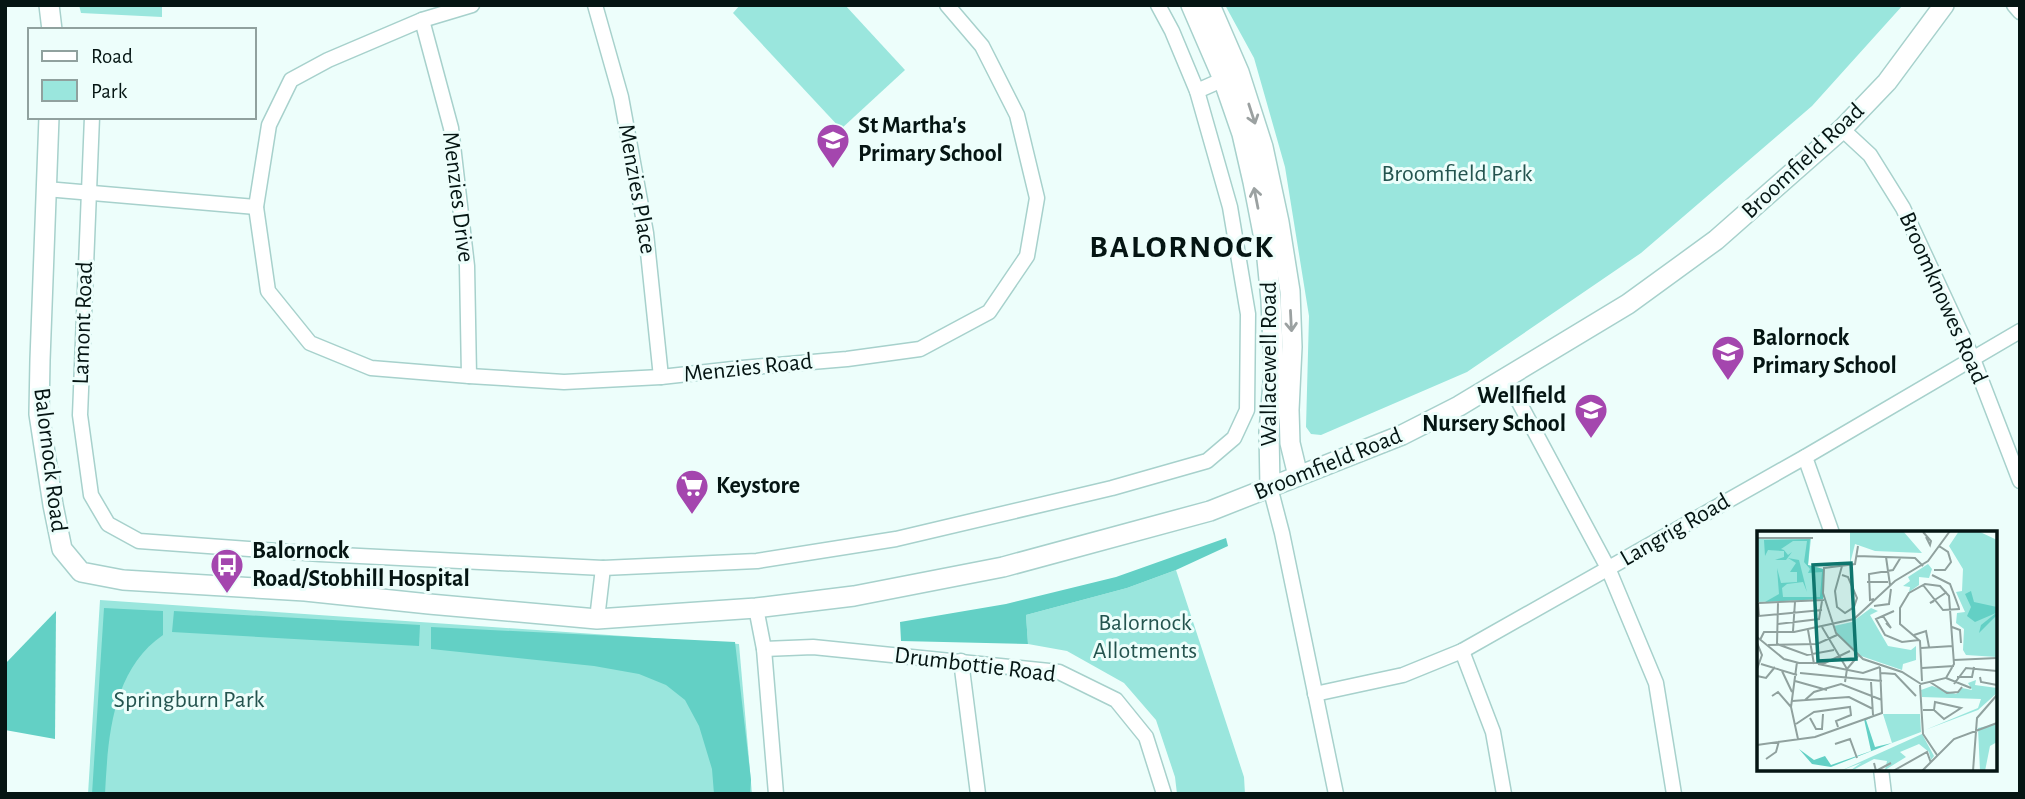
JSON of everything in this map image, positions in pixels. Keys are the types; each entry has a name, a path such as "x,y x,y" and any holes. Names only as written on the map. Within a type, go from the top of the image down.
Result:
{"street":[{"path":"49,5 52,28"},
{"name":"Menzies Road","path":"472,5 422,20 328,60 291,80 269,125 256,207 268,291 310,343 371,368 564,382 661,377 920,349 989,312 1027,256 1037,198 1017,115 982,46 947,5"},
{"name":"Menzies Place","path":"595,5 621,97 646,233 661,377"},
{"name":"Wallacewell Road","path":"757,561 896,539 1112,488 1207,461 1234,438 1247,410 1248,314 1230,207 1197,91 1158,5"},
{"name":"Wallacewell Road","path":"1191,5 1231,75 1263,147 1290,291 1290,443 1298,476"},
{"name":"Wallacewell Road","path":"1210,5 1231,75 1266,249 1274,371 1269,432 1270,487"},
{"name":"Broomfield Road","path":"757,608 854,596 1003,567 1210,511 1402,435 1458,406 1628,304 1716,240 1842,129 1886,82 1944,5"},
{"path":"2014,5 2020,12"},
{"name":"Menzies Drive","path":"422,20 451,128 467,266 469,376"},
{"path":"1197,91 1231,75"},
{"name":"Balornock Road","path":"49,119 39,414 62,549 81,572 123,580 305,591 597,619 757,608"},
{"name":"Lamont Road","path":"92,119 80,415 91,495 108,524"},
{"name":"Broomknowes Road","path":"1842,129 1870,155 1897,197 1973,359 2020,481"},
{"path":"46,189 256,207"},
{"name":"Langrig Road","path":"1315,694 1402,675 1462,652 2020,331"},
{"path":"1506,378 1608,568 1656,683 1674,794"},
{"path":"1805,457 1831,531"},
{"path":"1270,487 1336,794"},
{"name":"Balornock Road","path":"108,524 139,541 320,554 603,568 757,561"},
{"path":"597,619 603,568"},
{"path":"757,608 764,649 776,794"},
{"name":"Drumbottie Road","path":"764,649 813,648 1059,671 1116,700 1146,737 1164,794"},
{"path":"1462,652 1493,732 1504,794"},
{"path":"961,661 978,794"},
{"path":"1881,771 1884,794"}],"green space":[{"path":"79,5 162,5 162,17 81,13"},
{"path":"740,5 845,5 905,70 841,129 733,13"},
{"name":"Broomfield Park","path":"1225,5 1903,5 1812,106 1641,253 1467,372 1321,435 1311,434 1306,427 1309,316 1285,167 1254,58"},
{"name":"Balornock Allotments","path":"1176,570 1244,777 1245,794 1177,794 1175,777 1156,720 1124,683 1067,651 1028,644 1026,615 1127,588"},
{"name":"Springburn Park","path":"100,600 739,644 752,794 88,794"}],"shaded area":[{"path":"1226,538 1228,546 1176,570 1127,588 1026,615 1028,644 901,641 900,622 1006,604 1116,577"},
{"path":"104,608 163,611 163,635 146,650 123,686 111,728 105,794 92,794"},
{"path":"56,611 55,739 5,730 5,664"},
{"path":"174,611 420,625 419,646 172,632"},
{"path":"431,627 735,642 751,780 750,794 714,794 712,769 699,726 685,700 666,685 639,674 594,666 431,649"}],"place":[{"name":"St Martha's Primary School","path":"833,170"},
{"name":"Balornock Primary School","path":"1728,382"},
{"name":"Wellfield Nursery School","path":"1591,440"},
{"name":"Keystore","path":"692,516"},
{"name":"Balornock Road/Stobhill Hospital","path":"227,595"}],"district":[{"name":"BALORNOCK","path":"1182,247"}]}
